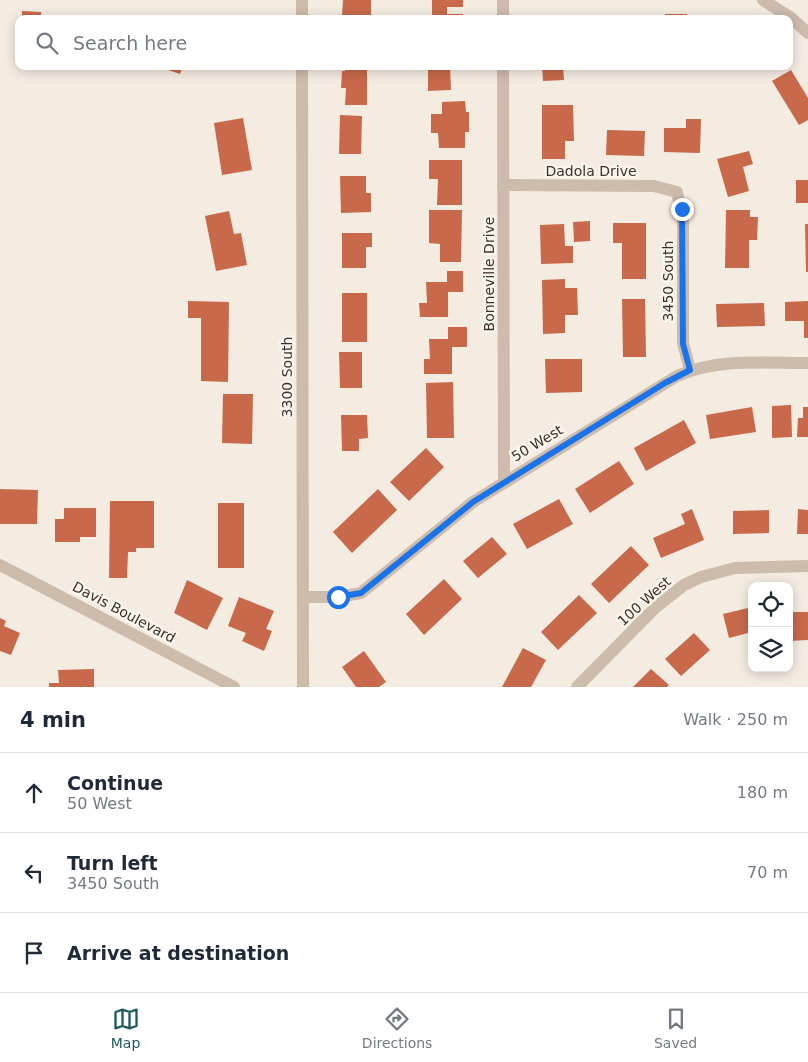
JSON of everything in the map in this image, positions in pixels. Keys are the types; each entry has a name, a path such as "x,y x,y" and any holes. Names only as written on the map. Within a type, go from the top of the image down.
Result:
{"street":[{"path":"302,0 302,15"},
{"path":"503,0 503,15"},
{"path":"763,0 784,15"},
{"path":"793,22 806,31"},
{"name":"3300 South","path":"302,70 303,687"},
{"name":"Bonneville Drive","path":"503,70 504,481"},
{"name":"Dadola Drive","path":"503,185 654,186 677,192"},
{"name":"3450 South","path":"677,192 683,219 683,344 690,370"},
{"name":"50 West","path":"303,597 338,597 361,593 444,524 504,481 665,383 690,370 720,364 808,363"},
{"name":"Davis Boulevard","path":"0,564 234,687"},
{"name":"100 West","path":"577,687 656,607 684,585 709,574 735,568 808,566"}],"building":[{"path":"343,0 371,0 371,15 342,15"},
{"path":"432,0 463,0 463,7 447,7 447,14 463,15 432,15"},
{"path":"22,11 41,12 41,15 22,15"},
{"path":"665,14 687,14 687,15"},
{"path":"168,70 182,70 180,74"},
{"path":"367,70 367,105 345,105 346,88 341,88 342,71"},
{"path":"428,70 450,70 451,90 428,91"},
{"path":"542,70 563,70 564,80 543,81"},
{"path":"791,70 808,98 808,120 799,125 772,81"},
{"path":"465,101 466,112 469,112 469,132 465,132 465,148 439,148 438,133 431,133 431,114 442,114 442,102"},
{"path":"542,105 573,105 574,141 565,141 565,159 542,159"},
{"path":"340,115 362,116 361,154 339,154"},
{"path":"243,118 252,170 222,175 214,123"},
{"path":"686,119 701,119 700,153 664,152 664,128 686,128"},
{"path":"607,130 645,131 644,156 606,155"},
{"path":"749,151 753,164 743,167 749,191 728,197 717,159"},
{"path":"429,160 462,160 462,205 437,205 438,179 429,179"},
{"path":"340,176 366,176 366,193 371,193 371,212 341,213"},
{"path":"796,180 808,180 808,203 796,203"},
{"path":"429,210 462,210 461,262 440,262 440,244 429,243"},
{"path":"726,210 750,210 750,217 758,217 757,240 749,240 749,268 725,268"},
{"path":"229,211 234,234 241,233 247,265 216,271 205,216"},
{"path":"590,221 590,241 574,242 573,222"},
{"path":"613,223 646,223 646,279 622,279 622,243 613,243"},
{"path":"564,224 565,246 573,246 573,263 541,264 540,225"},
{"path":"805,224 808,224 808,272 806,272"},
{"path":"342,233 372,233 372,247 366,247 366,268 342,268"},
{"path":"447,271 463,271 463,292 448,292 448,317 420,317 419,303 427,303 426,282 447,282"},
{"path":"565,279 565,288 577,288 578,315 565,315 565,333 543,334 542,280"},
{"path":"342,293 367,293 367,342 342,342"},
{"path":"622,299 645,299 646,357 623,357"},
{"path":"188,301 229,302 228,382 201,381 201,318 188,318"},
{"path":"808,301 808,338 804,338 804,321 785,321 785,302"},
{"path":"764,303 765,326 717,327 716,304"},
{"path":"448,327 467,327 467,347 452,347 452,374 424,374 424,359 430,359 429,339 448,339"},
{"path":"339,352 362,352 362,388 340,388"},
{"path":"545,359 582,359 582,392 546,393"},
{"path":"453,382 454,438 427,438 426,383"},
{"path":"223,394 253,394 252,444 222,443"},
{"path":"791,405 792,437 772,438 772,406"},
{"path":"752,407 756,432 710,439 706,415"},
{"path":"803,407 808,407 808,437 797,437 798,418 803,418"},
{"path":"341,415 367,415 368,438 359,439 359,451 342,451"},
{"path":"684,420 696,443 646,471 634,448"},
{"path":"426,448 444,467 409,501 390,482"},
{"path":"619,461 634,484 590,513 575,489"},
{"path":"0,489 38,490 37,524 0,524"},
{"path":"378,489 397,510 352,553 333,532"},
{"path":"559,499 573,524 527,549 513,524"},
{"path":"110,501 154,501 154,548 136,548 136,552 128,552 127,578 109,578"},
{"path":"218,503 244,503 244,568 218,568"},
{"path":"64,508 96,508 96,537 80,537 80,542 55,542 55,519 64,519"},
{"path":"692,509 704,540 661,558 653,538 685,524 681,514"},
{"path":"798,509 808,510 808,534 797,534"},
{"path":"769,510 769,533 733,534 733,511"},
{"path":"492,537 507,554 478,578 463,561"},
{"path":"631,546 649,565 609,603 591,584"},
{"path":"444,579 462,599 424,635 406,614"},
{"path":"187,580 223,598 207,630 174,613"},
{"path":"579,595 597,613 558,650 541,632"},
{"path":"239,597 274,611 266,629 272,631 264,651 242,641 246,633 228,626"},
{"path":"748,608 748,633 729,638 723,614"},
{"path":"793,612 808,612 808,640 793,641"},
{"path":"0,618 6,621 4,626 20,633 11,655 0,651"},
{"path":"694,633 710,650 681,676 665,659"},
{"path":"523,648 546,660 531,687 502,687"},
{"path":"364,651 386,682 379,687 356,687 342,667"},
{"path":"94,669 94,687 49,687 49,683 59,683 58,670"},
{"path":"651,669 669,685 667,687 633,687"}],"route":[{"path":"338,597 354,596 361,593 473,502 504,481 665,383 690,370 683,350 682,209"}]}
